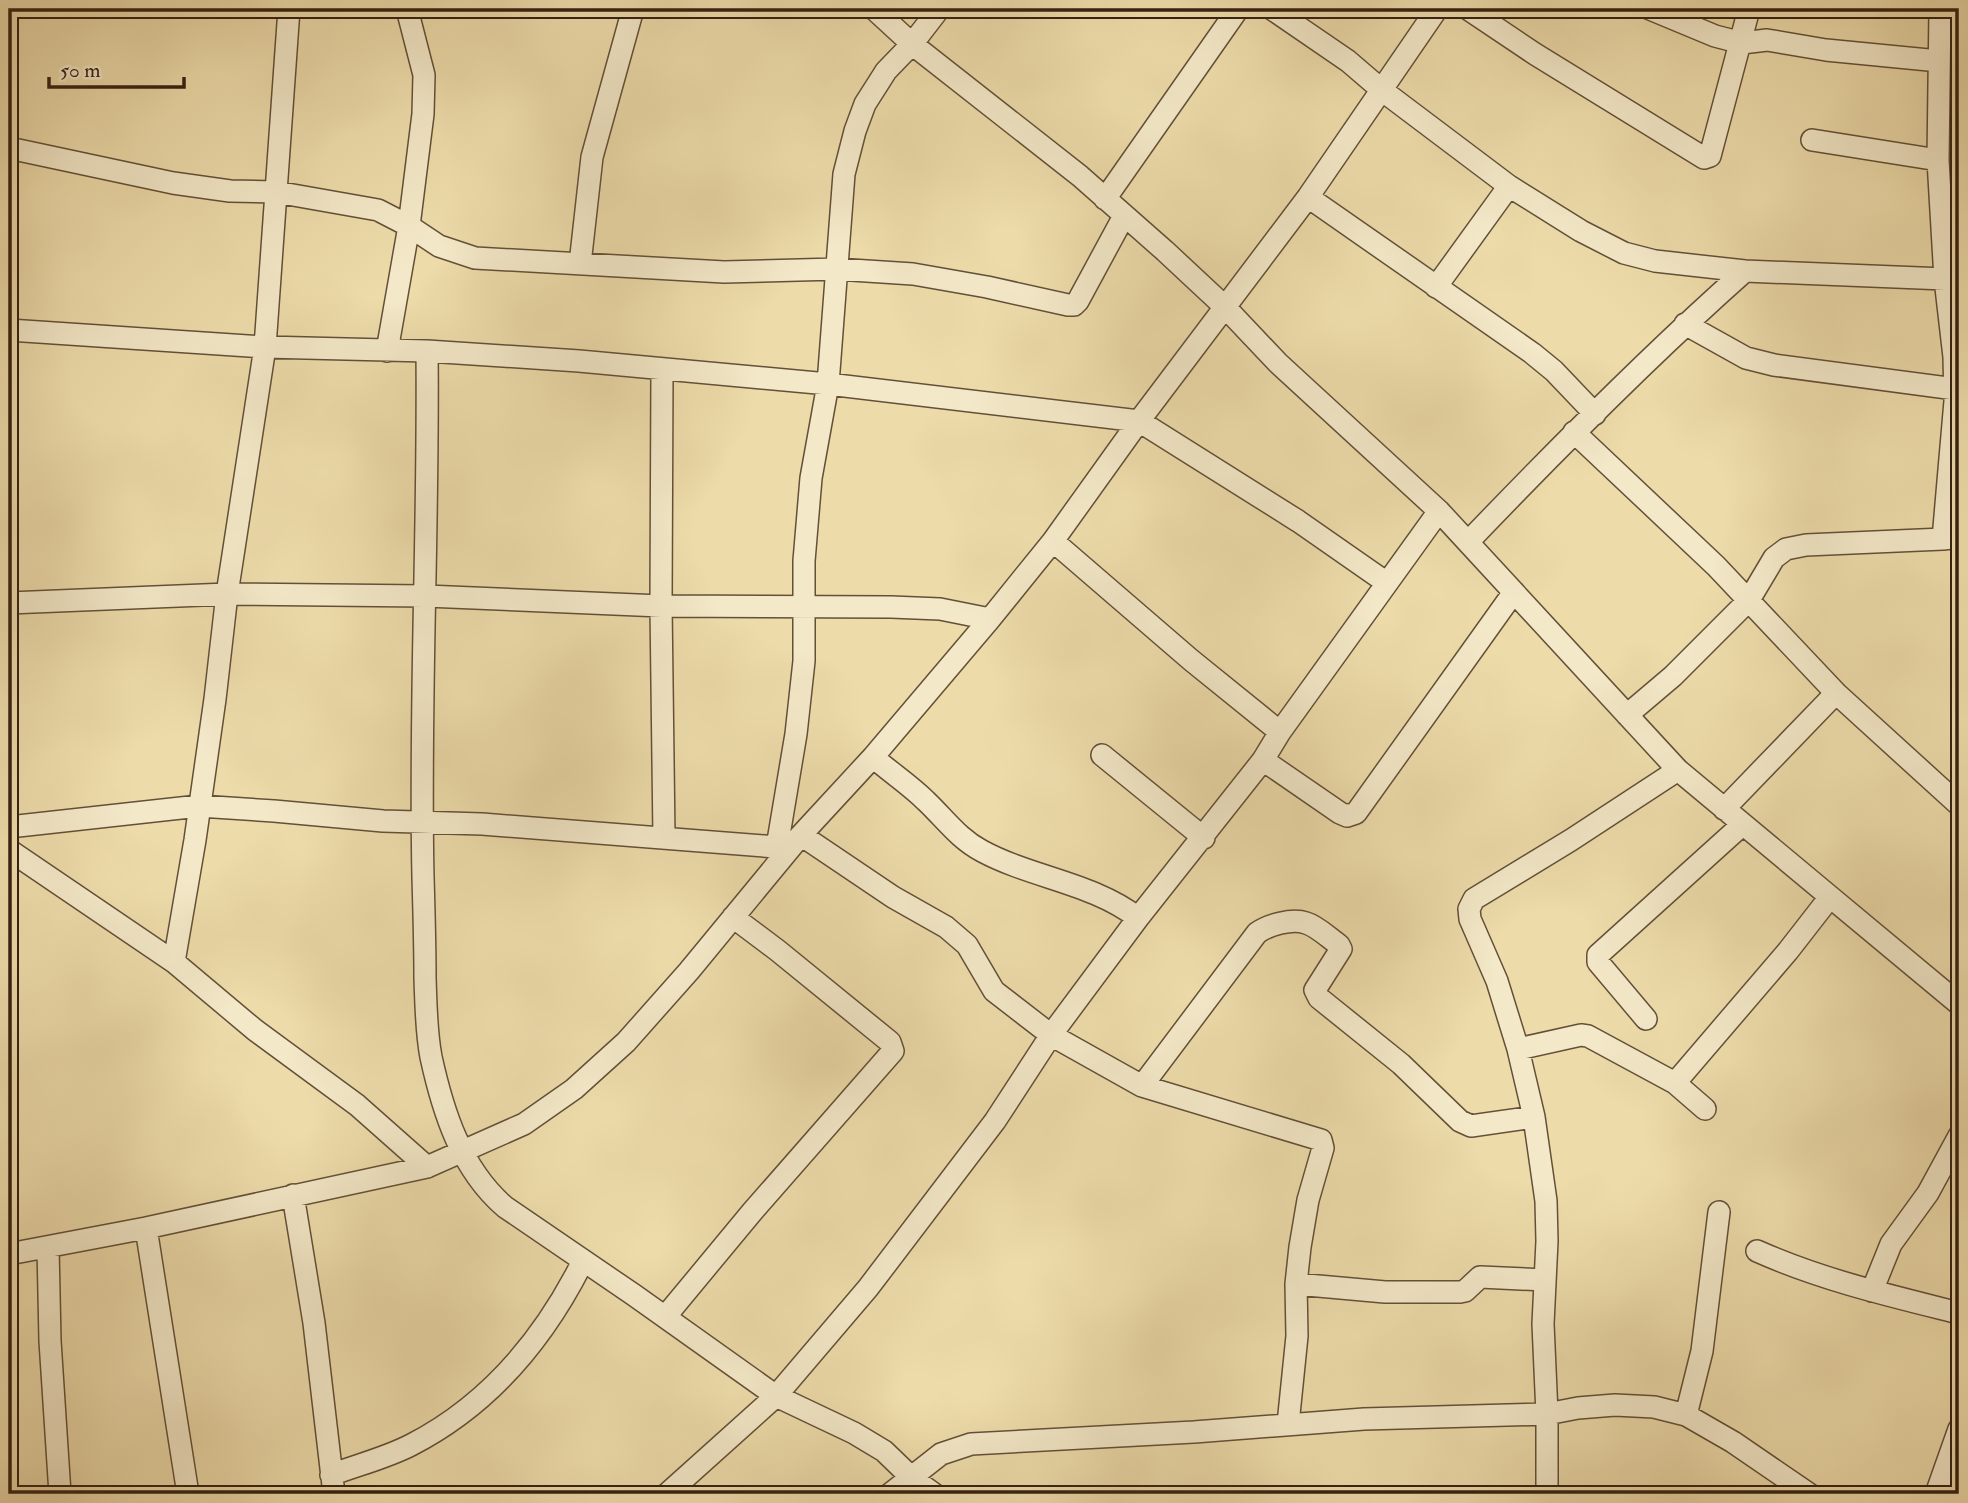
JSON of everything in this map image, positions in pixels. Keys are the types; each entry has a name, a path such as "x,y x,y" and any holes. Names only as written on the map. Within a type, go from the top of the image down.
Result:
{"street":[{"path":"174,962 200,806 227,594 265,347 289,9"},
{"path":"387,351 409,226 423,114 424,75 407,9"},
{"path":"580,264 592,157 633,9"},
{"path":"873,9 912,44 1080,176 1225,307 1278,363 1439,511 1678,770 1959,1004"},
{"path":"790,843 796,734 804,661 802,606 811,478 828,384 844,174 865,104 886,71 912,44 939,9"},
{"path":"1105,199 1238,9"},
{"path":"1272,9 1348,61 1383,91 1509,186 1624,253 1655,261 1745,271 1945,279"},
{"path":"9,1254 146,1228 427,1167 524,1124 575,1089 626,1042 689,971 790,843 873,757 1053,541 1139,421 1308,197 1437,9"},
{"path":"1468,9 1535,54 1704,158 1710,156 1749,9"},
{"path":"1650,9 1705,33 1742,43 1768,40 1826,50 1939,61"},
{"path":"1627,715 1672,676 1749,600 1774,558 1786,549 1806,545 1951,538 1955,389 1938,160 1940,9"},
{"path":"1812,140 1938,160"},
{"path":"9,148 173,183 230,191 276,192 378,210 439,246 475,258 724,272 836,269 913,274 1074,305 1124,216"},
{"path":"1436,287 1509,186"},
{"path":"1308,197 1532,353 1554,371 1595,414"},
{"path":"1468,542 1574,432 1685,324 1745,271"},
{"path":"1685,324 1727,349 1755,361 1955,389"},
{"path":"9,330 265,347 427,351 662,369 828,384 1139,421 1298,521 1387,583"},
{"path":"427,351 422,822 426,1014 431,1054 444,1109 462,1152 489,1193 505,1207 776,1396 854,1433 884,1451 912,1478 934,1494"},
{"path":"662,369 664,838"},
{"path":"1574,432 1716,566 1836,693 1959,805"},
{"path":"667,1494 776,1396 869,1288 995,1121 1051,1035 1138,918 1264,760 1280,732 1439,511"},
{"path":"1053,541 1191,660 1280,732"},
{"path":"1264,760 1340,813 1348,816 1356,813 1514,592"},
{"path":"9,603 227,594 426,596 661,606 940,609 990,619"},
{"path":"1724,809 1836,693"},
{"path":"1102,755 1204,838"},
{"path":"873,757 925,800 961,837 980,850 1011,865 1121,904 1138,918"},
{"path":"1547,1494 1544,1324 1546,1201 1534,1117 1518,1049 1497,981 1470,919 1469,909 1474,899 1678,770"},
{"path":"9,827 200,806 383,821 790,843 946,928 967,945 994,991 1051,1035 1142,1086 1321,1140 1323,1148 1308,1200 1300,1247 1296,1284 1297,1336 1288,1424"},
{"path":"1646,1019 1598,962 1598,955 1742,825"},
{"path":"9,850 174,962 255,1030 357,1105 427,1167"},
{"path":"1675,1083 1788,951 1830,897"},
{"path":"665,1317 752,1212 893,1051 890,1042 733,917"},
{"path":"1142,1086 1257,933 1266,926 1277,923 1305,922 1339,945 1340,949 1315,990 1319,998 1401,1064 1460,1121 1471,1126 1534,1117"},
{"path":"1518,1049 1581,1035 1588,1036 1675,1083 1705,1110"},
{"path":"1872,1292 1891,1244 1928,1193 1959,1136"},
{"path":"293,1195 314,1322 333,1485 446,1426 477,1402 509,1373 540,1334 564,1300 583,1261"},
{"path":"1686,1415 1702,1351 1719,1212"},
{"path":"146,1228 188,1494"},
{"path":"48,1247 50,1341 60,1494"},
{"path":"1757,1251 1872,1292 1959,1313"},
{"path":"1296,1284 1385,1292 1460,1292 1465,1291 1480,1277 1545,1280"},
{"path":"890,1494 941,1454 971,1444 1288,1424 1547,1414 1615,1405 1654,1407 1686,1415 1732,1442 1809,1494"},
{"path":"1936,1494 1958,1435"}]}
